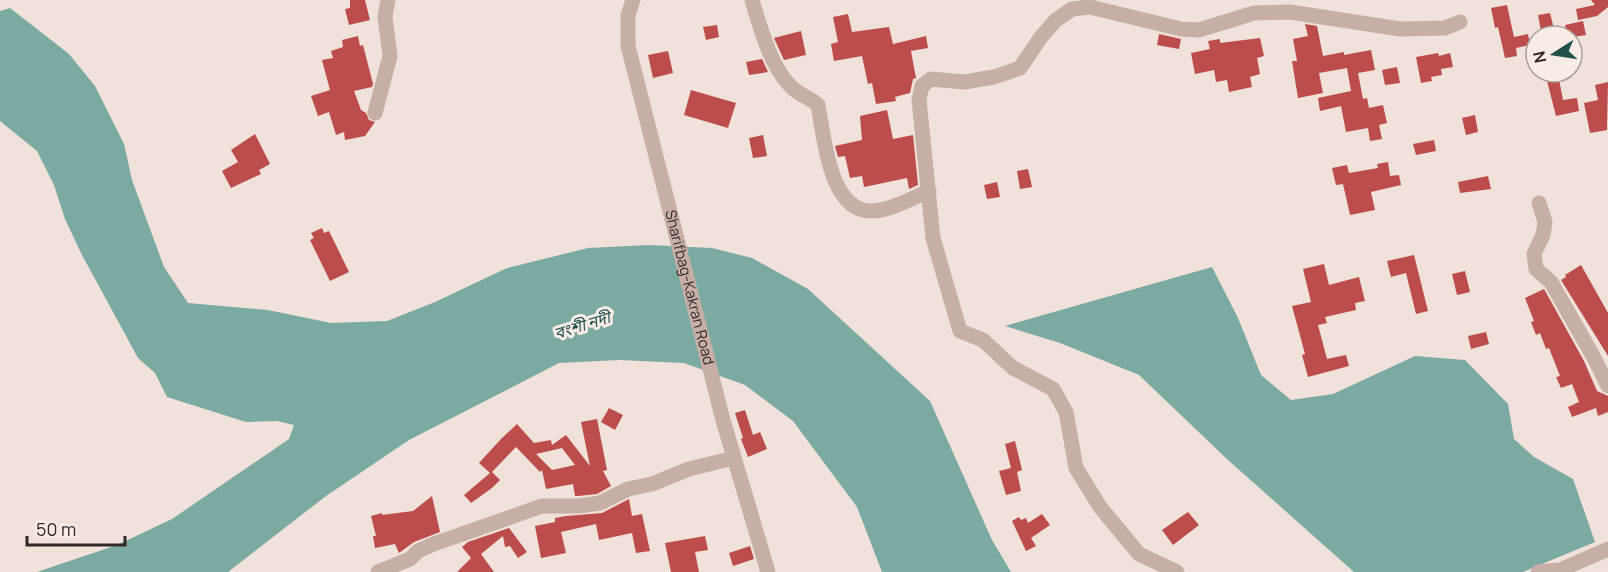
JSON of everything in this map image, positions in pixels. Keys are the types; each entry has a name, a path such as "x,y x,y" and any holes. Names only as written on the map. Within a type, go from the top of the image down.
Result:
{"street":[{"path":"375,113 390,56 385,17 388,0"},
{"name":"Sharifbag-Kakran Road","path":"633,0 628,15 628,46 723,420 768,572"},
{"path":"752,0 774,63 796,91 818,105 835,185 852,205 871,211 894,206 929,191"},
{"path":"1176,572 1139,554 1100,507 1076,468 1066,412 1053,390 1013,368 983,340 960,330 933,238 919,100 922,86 931,79 964,82 994,77 1020,68 1041,37 1056,20 1072,9 1090,7 1181,29 1199,30 1254,13 1290,12 1400,29 1445,28 1460,22"},
{"path":"1539,202 1545,222 1543,235 1534,254 1536,269 1551,282 1608,386"},
{"path":"378,572 410,559 418,551 431,545 542,506 579,506 600,503 628,489 652,484 689,469 734,458"},
{"path":"1538,572 1560,570 1608,549"}],"water":[{"name":"বংশী নদী","path":"10,8 69,54 95,86 124,144 132,180 164,267 188,303 268,310 331,323 387,321 435,302 507,268 588,248 649,245 712,248 752,258 808,289 930,401 992,540 1011,572 882,572 857,507 793,421 745,385 684,363 619,360 559,363 409,440 326,496 228,572 37,572 117,545 172,519 289,439 294,425 277,421 246,422 167,397 155,373 138,358 82,255 65,219 54,185 37,151 0,121 0,11"},
{"path":"1212,267 1238,318 1261,375 1291,400 1333,394 1415,356 1465,360 1508,404 1514,439 1534,457 1573,479 1595,542 1523,572 1354,572 1228,460 1139,375 1060,343 1005,326"}],"building":[{"path":"350,0 365,0 370,20 349,25 345,9 350,8"},
{"path":"1591,0 1608,0 1608,7 1597,16 1578,20 1576,9 1595,5"},
{"path":"1507,5 1514,37 1524,35 1524,46 1516,48 1517,56 1505,58 1491,8"},
{"path":"1550,13 1553,24 1540,24 1538,15"},
{"path":"848,14 852,32 889,27 893,44 926,36 928,48 911,51 916,78 913,79 910,93 895,97 896,101 876,104 872,83 868,84 862,56 834,61 831,44 838,42 833,17"},
{"path":"1305,24 1317,26 1323,56 1371,50 1375,70 1358,73 1363,99 1367,98 1369,108 1383,105 1387,123 1379,125 1382,139 1370,141 1368,128 1346,132 1341,106 1320,111 1318,98 1351,91 1347,68 1319,73 1323,93 1298,98 1292,61 1297,61 1293,39 1308,36"},
{"path":"717,25 719,37 706,40 703,27"},
{"path":"801,31 806,55 784,60 774,38"},
{"path":"1159,34 1181,39 1179,49 1157,45"},
{"path":"358,36 360,46 363,45 373,84 372,87 354,91 361,110 366,113 369,120 375,122 365,136 345,140 344,132 336,135 329,112 318,116 311,96 330,90 322,60 333,58 331,51 343,47 342,40"},
{"path":"1260,38 1264,56 1257,58 1260,74 1250,77 1252,87 1229,92 1227,80 1216,82 1214,70 1195,74 1191,53 1210,49 1208,41 1220,39 1220,43"},
{"path":"668,51 673,73 653,78 648,55"},
{"path":"1438,53 1439,56 1450,53 1453,67 1441,69 1442,75 1431,77 1432,81 1421,83 1416,57"},
{"path":"762,59 768,72 749,75 746,62"},
{"path":"1397,67 1400,83 1385,85 1382,70"},
{"path":"1608,82 1607,130 1590,133 1584,103 1598,100 1595,85"},
{"path":"1548,84 1560,84 1563,100 1577,98 1579,111 1556,116"},
{"path":"691,90 736,103 728,128 684,115"},
{"path":"887,110 893,139 913,135 918,185 909,189 907,178 864,187 862,176 850,178 845,156 838,157 835,146 862,140 860,116"},
{"path":"1475,115 1478,132 1466,135 1462,118"},
{"path":"255,134 270,164 259,170 261,174 231,188 222,171 238,162 231,150"},
{"path":"763,135 767,156 753,158 749,138"},
{"path":"1434,140 1436,151 1416,155 1413,144"},
{"path":"1388,162 1390,176 1399,175 1401,185 1371,192 1375,210 1350,215 1343,184 1336,185 1332,168 1347,165 1349,173 1378,168 1377,164"},
{"path":"1028,169 1032,187 1020,189 1017,171"},
{"path":"1488,176 1491,189 1460,193 1458,182"},
{"path":"997,182 1000,197 987,199 984,185"},
{"path":"322,228 324,233 329,231 349,272 330,281 310,240 314,238 311,233"},
{"path":"1414,255 1428,311 1416,314 1406,273 1391,277 1387,261"},
{"path":"1324,264 1329,285 1359,277 1365,301 1355,303 1356,310 1325,317 1327,323 1318,325 1327,359 1346,355 1349,366 1308,377 1302,355 1305,354 1292,306 1311,302 1303,269"},
{"path":"1581,265 1608,313 1608,356 1561,280"},
{"path":"1465,271 1470,292 1457,295 1452,274"},
{"path":"1544,289 1584,361 1597,391 1608,396 1608,412 1598,416 1596,408 1572,417 1568,407 1579,402 1572,384 1561,388 1556,377 1560,376 1549,348 1546,349 1540,333 1536,335 1531,322 1534,321 1525,298"},
{"path":"1486,332 1489,344 1471,349 1468,336"},
{"path":"609,408 623,415 615,430 601,422"},
{"path":"745,410 753,435 760,432 767,449 748,457 735,413"},
{"path":"597,419 607,470 603,471 611,486 597,494 578,496 575,496 573,484 546,489 542,470 540,472 516,447 492,472 500,480 492,488 471,503 464,495 490,473 479,463 517,424 534,443 551,440 552,445 566,435 590,466 581,422","holes":["562,448 575,465 552,470 536,454"]},
{"path":"1015,441 1022,470 1017,472 1021,491 1006,495 999,471 1011,468 1005,444"},
{"path":"432,496 440,532 414,542 399,553 395,544 375,548 373,536 376,536 371,516 413,511"},
{"path":"629,499 632,516 642,514 650,551 636,553 632,533 599,540 596,524 561,532 566,553 541,558 535,526 555,522 555,518 602,513"},
{"path":"1188,512 1199,525 1173,545 1162,530"},
{"path":"1042,514 1050,525 1031,538 1036,546 1026,551 1012,521 1019,517 1021,520 1026,518 1028,523"},
{"path":"509,528 527,552 518,558 510,546 505,547 503,536 481,554 494,572 457,572 471,558 462,547 468,542"},
{"path":"705,536 708,550 695,552 699,572 671,572 665,543"},
{"path":"750,546 754,559 733,566 729,553"}]}
